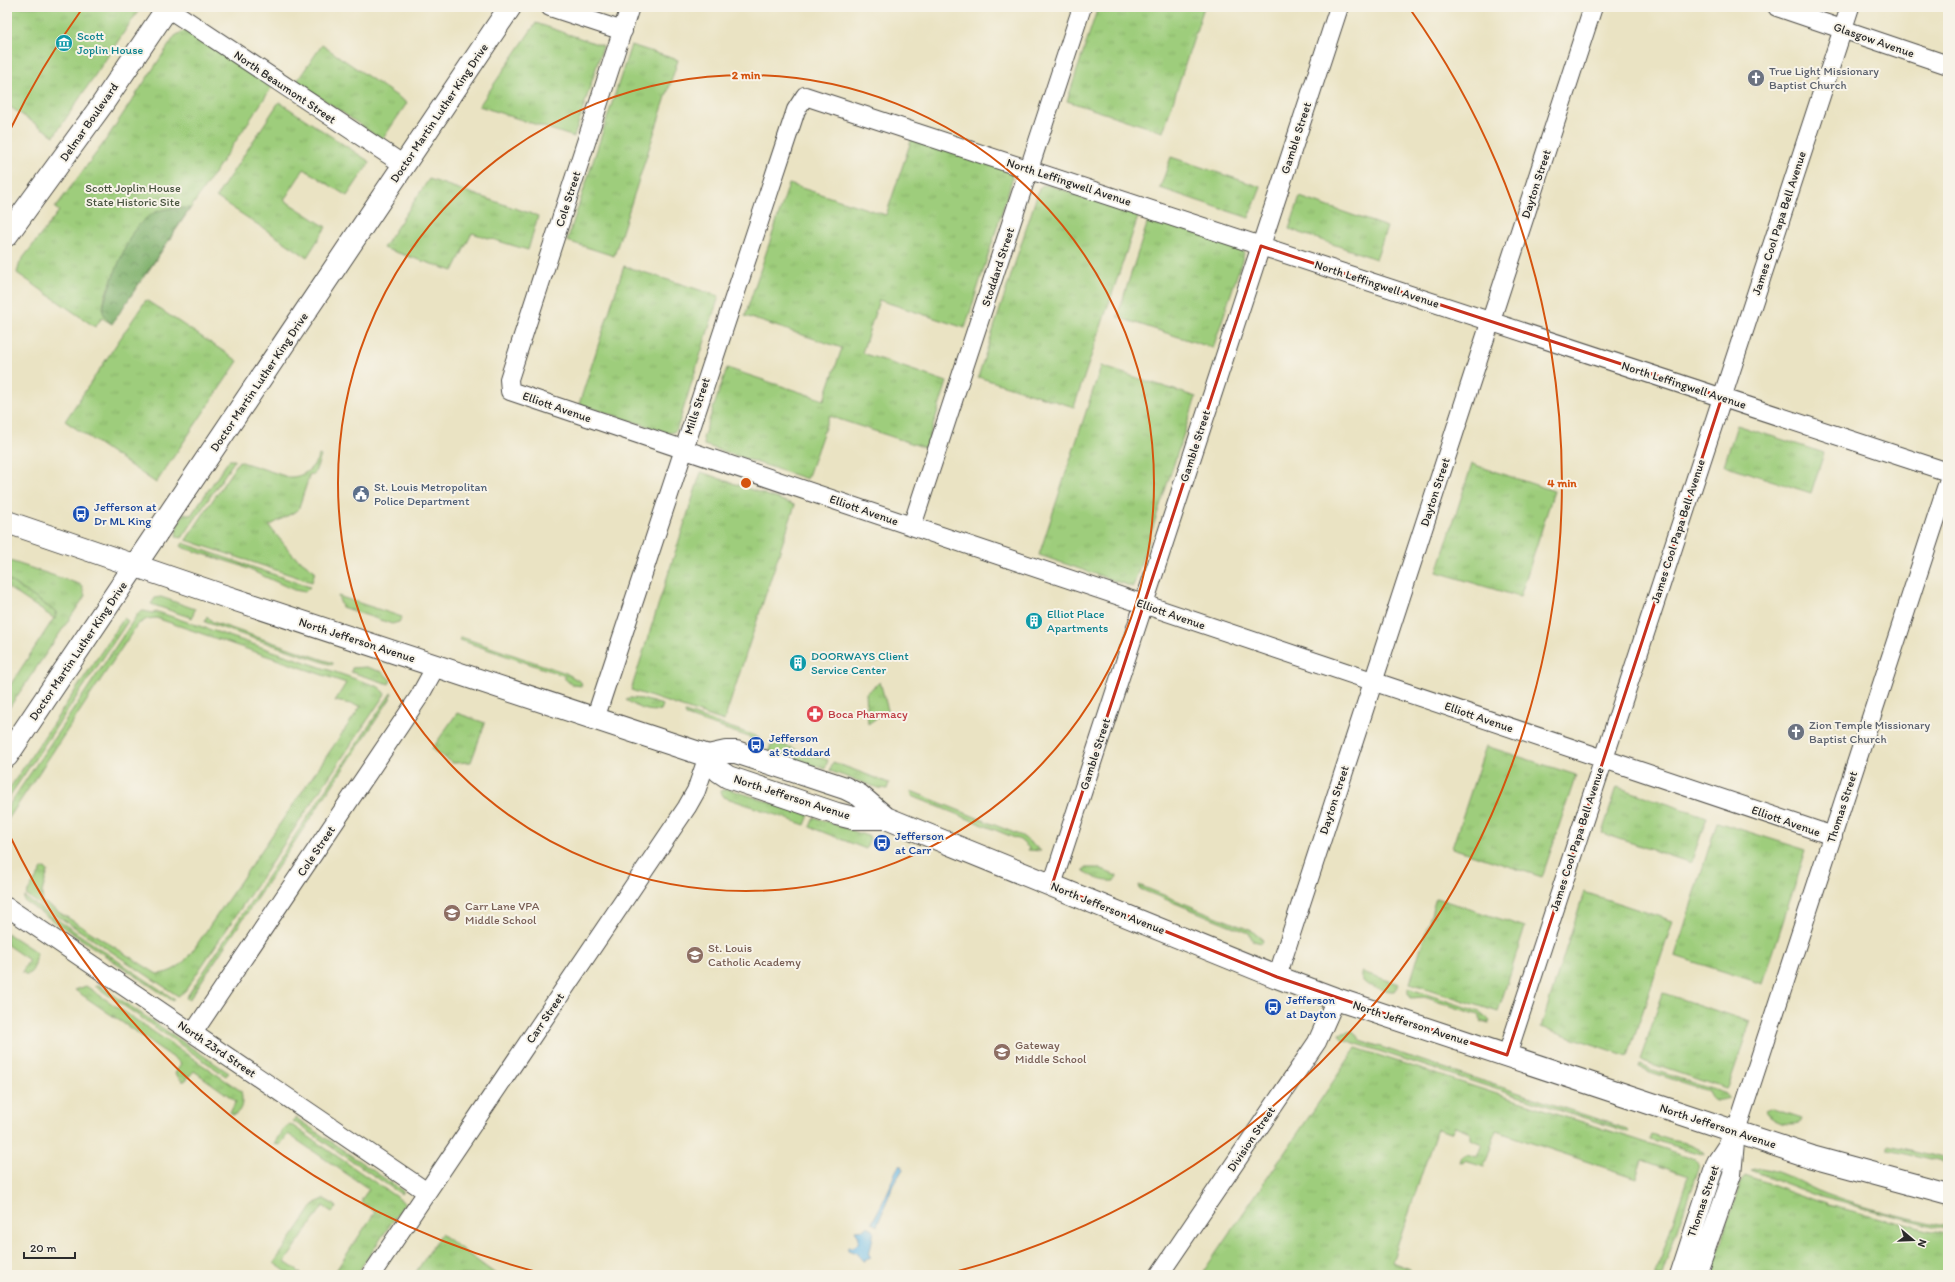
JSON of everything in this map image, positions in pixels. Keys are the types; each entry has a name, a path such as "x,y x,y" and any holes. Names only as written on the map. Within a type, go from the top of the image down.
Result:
{"main road":[{"name":"Delmar Boulevard","path":"7,234 101,106 167,7"},
{"name":"Doctor Martin Luther King Drive","path":"7,756 510,7"},
{"name":"North Jefferson Avenue","path":"7,522 708,756 720,771 728,777 837,814 853,818 886,818 1277,977 1336,999 1812,1157 1948,1194"}],"street":[{"name":"North Beaumont Street","path":"167,7 404,165"},
{"path":"550,7 623,31"},
{"name":"Cole Street","path":"510,391 508,379 630,7"},
{"name":"Stoddard Street","path":"912,526 1030,170 1082,7"},
{"name":"Gamble Street","path":"1052,885 1339,7"},
{"name":"Dayton Street","path":"1277,977 1594,7"},
{"name":"Glasgow Avenue","path":"1777,7 1948,64"},
{"name":"James Cool Papa Bell Avenue","path":"1507,1055 1850,7"},
{"name":"North Leffingwell Avenue","path":"805,96 1948,472"},
{"name":"Mills Street","path":"595,719 682,449 796,110 805,96"},
{"name":"Elliott Avenue","path":"510,391 1832,836"},
{"name":"Thomas Street","path":"1697,1275 1732,1175 1736,1131 1948,482"},
{"name":"Cole Street","path":"193,1033 419,697 436,666"},
{"name":"Carr Street","path":"371,1275 687,807 698,785 708,756"},
{"name":"North 23rd Street","path":"7,907 427,1192"},
{"name":"Division Street","path":"1159,1275 1317,1042 1336,999"},
{"name":"Thomas Street","path":"1679,1275 1716,1162 1736,1131"}],"highlighted area":[{"path":"1261,246 1722,397 1507,1055 1277,977 1052,885"}],"green space":[{"path":"7,7 141,7 54,136 7,105"},
{"path":"1098,7 1204,7 1163,132 1067,101"},
{"path":"536,23 603,46 574,137 479,106"},
{"name":"Scott Joplin House State Historic Site","path":"185,30 272,87 147,273 115,272 104,299 104,312 112,324 102,318 95,327 17,273 20,262 59,211 55,208 103,144 175,36"},
{"path":"322,45 407,103 382,140 297,81"},
{"path":"631,45 678,60 614,256 567,241"},
{"path":"279,102 370,162 347,196 304,169 284,200 326,227 307,257 216,197"},
{"path":"912,138 1005,169 1011,173 1012,180 965,328 879,300 862,353 947,382 926,448 829,416 807,479 704,445 703,438 727,368 824,400 842,348 745,316 789,184 886,215"},
{"path":"1171,157 1261,187 1249,218 1160,188"},
{"path":"429,179 538,216 528,250 472,233 453,271 383,248"},
{"path":"1042,185 1048,185 1139,214 1074,407 978,377 1039,189"},
{"path":"1300,197 1387,227 1376,259 1289,229"},
{"path":"190,208 112,324 103,312 103,306 115,272 133,232 147,218 158,211"},
{"path":"1149,218 1238,247 1243,250 1244,254 1213,348 1117,317"},
{"path":"624,266 719,296 677,429 674,432 669,433 579,404"},
{"path":"146,300 238,361 156,483 65,421"},
{"path":"1101,366 1196,397 1133,587 1039,555"},
{"path":"1737,425 1824,453 1811,493 1724,465"},
{"path":"319,455 321,456 314,475 310,474 298,510 269,526 293,555 315,571 312,582 186,540 239,461 288,477 293,477 303,474 311,468"},
{"path":"229,460 235,460 182,538 176,537 177,527 184,513 191,515"},
{"path":"1472,464 1554,491 1520,597 1437,572"},
{"path":"701,472 795,505 724,721 631,690"},
{"path":"183,543 310,587 305,592 294,590 239,565 184,548 181,546"},
{"path":"7,560 79,584 82,586 85,596 7,711 7,690 56,615 56,612 7,579"},
{"path":"7,579 56,612 55,619 7,587"},
{"path":"338,596 402,617 399,622 392,624 342,607"},
{"path":"161,597 195,609 192,618 151,604 155,598"},
{"path":"144,611 152,613 158,612 379,687 385,694 185,991 178,996 26,895 42,869 45,868 48,871 42,892 43,902 157,974 168,972 177,968 191,953 361,706 335,701 346,683 156,618 147,619 137,625 7,821 7,808 139,612"},
{"path":"207,616 213,622 333,663 332,665 205,622"},
{"path":"124,618 128,621 7,800 7,792"},
{"path":"461,637 566,673 581,682 582,686 572,685 564,678 565,676 460,640"},
{"path":"366,667 382,672 391,680 389,684 351,672 352,668"},
{"path":"880,682 888,710 868,724 866,693"},
{"path":"391,693 390,699 189,1000 186,998"},
{"path":"630,698 642,699 663,705 661,710 647,710 626,700"},
{"path":"685,712 759,737 757,744 749,737 686,716"},
{"path":"457,713 485,723 471,762 453,763 432,749"},
{"path":"772,741 828,760 825,769 769,751"},
{"path":"1486,746 1576,775 1542,877 1452,848"},
{"path":"833,762 889,783 887,789 878,788 830,771"},
{"path":"1617,787 1707,817 1691,863 1602,833"},
{"path":"729,789 809,815 805,825 724,797 720,791"},
{"path":"911,791 1022,836 1041,851 1028,850 1029,848 1020,840 912,796"},
{"path":"814,817 870,837 866,849 810,827"},
{"path":"1717,822 1806,850 1763,984 1675,956"},
{"path":"1085,868 1097,868 1117,876 1115,881 1102,880 1087,873 1083,870"},
{"path":"1139,885 1252,931 1263,940 1262,943 1253,941 1249,933 1140,889"},
{"path":"1584,892 1673,921 1628,1056 1541,1027"},
{"path":"24,897 174,999 173,1001 24,901"},
{"path":"1436,898 1525,927 1498,1012 1410,983"},
{"path":"7,933 36,952 32,971 27,975 22,972 29,960 7,945"},
{"path":"1362,972 1399,984 1394,991 1373,987 1363,981"},
{"path":"99,985 229,1073 226,1076 95,986"},
{"path":"86,986 241,1091 242,1105 239,1111 233,1115 230,1113 236,1101 194,1071 185,1081 182,1081 175,1074 181,1063 75,990"},
{"path":"1408,988 1480,1012 1491,1021 1490,1023 1482,1022 1478,1015 1424,997 1411,998 1408,994"},
{"path":"1663,993 1750,1022 1728,1088 1726,1089 1640,1060"},
{"path":"1353,1031 1360,1040 1627,1129 1628,1132 1342,1039 1339,1034"},
{"path":"1356,1048 1696,1159 1699,1165 1662,1275 1654,1275 1654,1273 1661,1258 1688,1176 1642,1160 1636,1178 1496,1131 1484,1167 1465,1161 1464,1163 1460,1162 1462,1156 1467,1154 1477,1157 1482,1144 1470,1139 1470,1132 1455,1126 1451,1133 1437,1129 1392,1262 1410,1269 1410,1275 1201,1275"},
{"path":"1639,1065 1726,1094 1729,1098 1716,1100 1712,1098 1708,1091 1638,1068"},
{"path":"1770,1109 1801,1119 1799,1123 1794,1124 1780,1122 1772,1118 1765,1111"},
{"path":"296,1118 403,1191 401,1194 293,1121"},
{"path":"290,1124 405,1203 356,1275 333,1275 375,1212 362,1203 362,1199 369,1189 288,1134 280,1145 274,1144 282,1130"},
{"path":"1652,1134 1668,1140 1691,1144 1702,1151 1705,1155 1650,1139"},
{"path":"1889,1145 1948,1159 1948,1163 1889,1149"},
{"path":"1761,1168 1778,1172 1818,1191 1856,1204 1948,1227 1948,1230 1821,1197 1751,1170"},
{"path":"1746,1175 1828,1205 1948,1235 1948,1275 1710,1275 1740,1184"},
{"path":"324,1199 335,1205 336,1208 332,1212 323,1206 285,1262 302,1274 291,1275 274,1263 315,1203"},
{"path":"441,1234 497,1275 414,1275"}],"water":[{"path":"901,1164 903,1169 893,1185 877,1226 872,1223 895,1173"},
{"path":"868,1226 874,1231 869,1256 871,1258 863,1261 856,1253 848,1250 848,1247 853,1247 858,1244 859,1236 855,1230 865,1229"}],"place":[{"name":"Scott Joplin House","path":"64,43"},
{"name":"True Light Missionary Baptist Church","path":"1756,78"},
{"name":"St. Louis Metropolitan Police Department","path":"361,494"},
{"name":"Jefferson at Dr ML King","path":"81,514"},
{"name":"Elliot Place Apartments","path":"1034,621"},
{"name":"DOORWAYS Client Service Center","path":"798,663"},
{"name":"Boca Pharmacy","path":"815,714"},
{"name":"Zion Temple Missionary Baptist Church","path":"1796,732"},
{"name":"Jefferson at Stoddard","path":"756,745"},
{"name":"Jefferson at Carr","path":"882,843"},
{"name":"Carr Lane VPA Middle School","path":"452,913"},
{"name":"St. Louis Catholic Academy","path":"695,955"},
{"name":"Jefferson at Dayton","path":"1273,1007"},
{"name":"Gateway Middle School","path":"1002,1052"}]}
